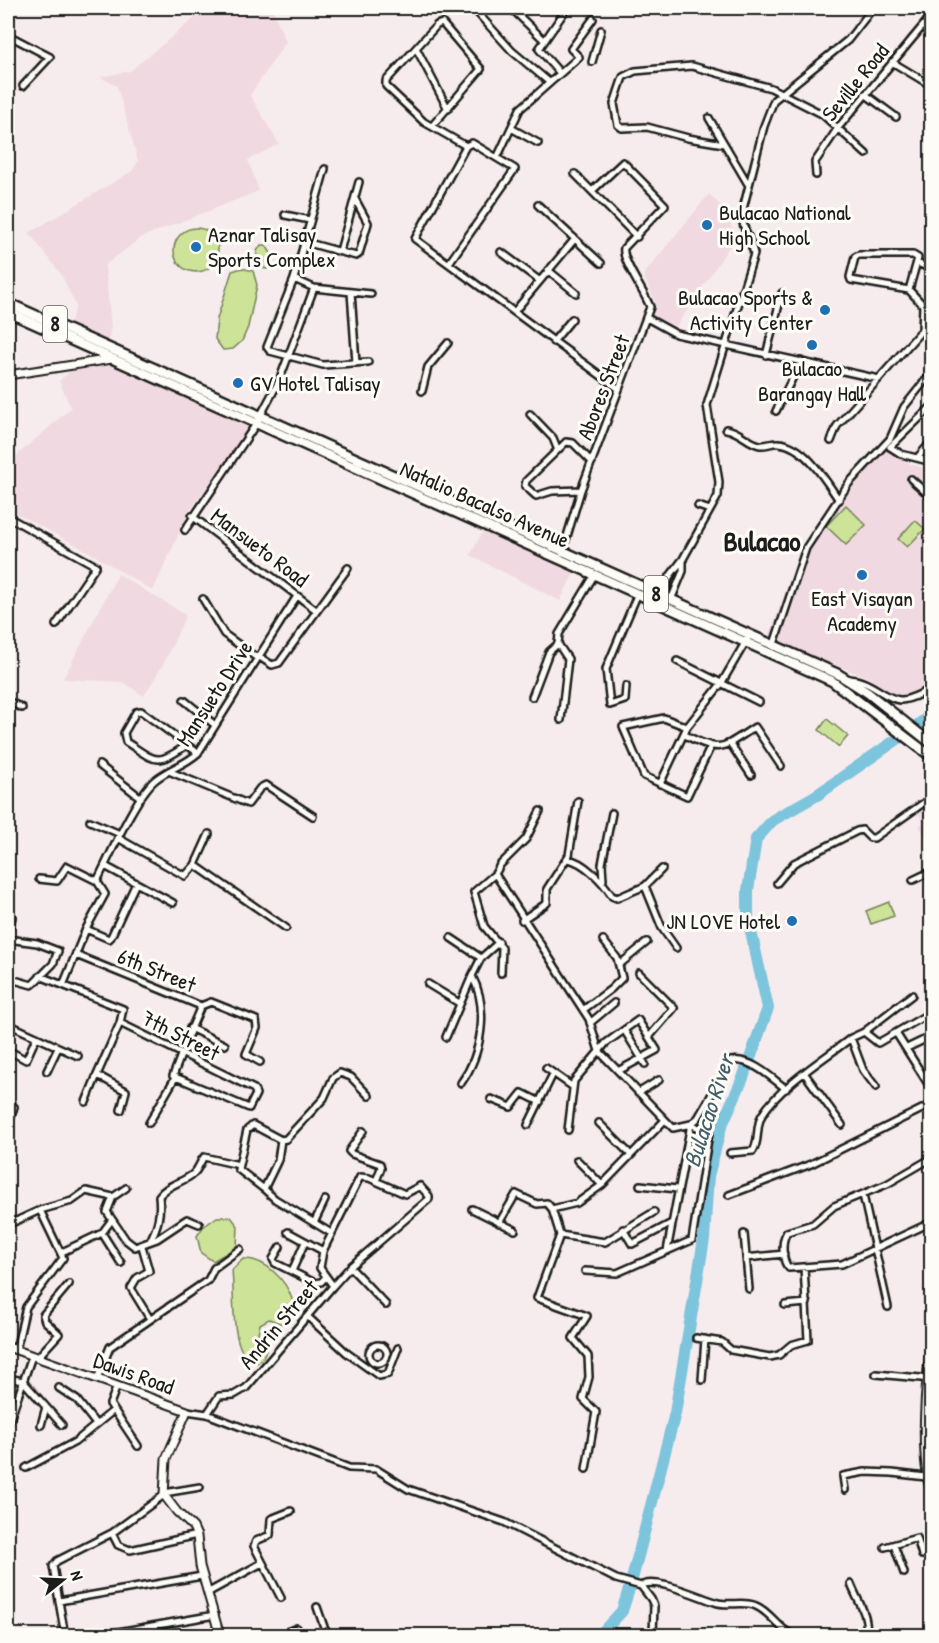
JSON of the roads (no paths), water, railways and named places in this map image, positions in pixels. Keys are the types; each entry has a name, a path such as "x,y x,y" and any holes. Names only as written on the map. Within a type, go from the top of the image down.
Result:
{"main road":[{"name":"Natalio Bacalso Avenue","path":"8,303 114,355 257,420 846,683 890,724 932,744"},
{"name":"Natalio Bacalso Avenue","path":"8,312 114,355"},
{"name":"Natalio Bacalso Avenue","path":"562,555 595,574 638,593 661,600"},
{"name":"Natalio Bacalso Avenue","path":"747,640 773,647 846,683 896,716 932,757"}],"street":[{"path":"473,8 512,51 549,82"},
{"path":"511,8 544,40"},
{"path":"560,72 539,51 544,40 567,8"},
{"path":"661,600 670,576 683,559 720,488 707,405 754,254 751,241 741,222 748,184 770,108 781,92 848,40 873,8"},
{"name":"Seville Road","path":"816,175 815,162 838,128 932,15"},
{"path":"497,158 520,109 579,57 571,49 593,19"},
{"path":"432,126 481,69 442,24 437,24 386,81 386,86 424,122 466,146"},
{"path":"586,29 598,38"},
{"path":"592,62 601,30"},
{"path":"8,35 50,57 23,86"},
{"path":"416,48 448,109"},
{"path":"892,62 931,83"},
{"path":"724,144 647,127 622,128 618,125 614,104 623,77 635,71 692,66 781,92 822,114 866,154"},
{"path":"865,94 896,117"},
{"path":"709,118 748,184"},
{"path":"511,129 538,143"},
{"path":"448,263 515,169 472,143 466,146 414,237 448,263 514,312 553,342 619,390"},
{"name":"Abores Street","path":"562,555 581,490 650,307 645,292 622,254 624,249 664,208 662,200 623,162 592,190"},
{"path":"325,169 294,279 267,347 270,351 322,365 368,362"},
{"path":"575,174 636,237"},
{"path":"340,251 360,182"},
{"path":"305,242 356,256 360,253 368,223 355,199"},
{"path":"538,205 601,263"},
{"path":"285,215 310,220"},
{"path":"514,312 574,240"},
{"path":"501,252 540,281"},
{"path":"831,441 837,426 922,330 923,305 909,290 851,280 855,257 859,255 915,256 917,263 909,290"},
{"path":"917,263 931,268"},
{"path":"549,270 576,292"},
{"path":"294,279 314,288 371,294"},
{"name":"Mansueto Road","path":"314,288 279,381 257,420 192,516 316,610"},
{"path":"351,292 356,363"},
{"path":"766,355 782,293"},
{"path":"647,318 676,334 879,378"},
{"path":"553,342 572,319"},
{"path":"422,391 428,367 448,343"},
{"path":"8,375 114,355"},
{"path":"776,411 801,361"},
{"path":"773,647 806,548 849,483 890,439 904,407 932,372"},
{"path":"932,406 890,447 902,454 932,462"},
{"path":"530,414 553,438 557,448"},
{"path":"726,429 741,433 761,445 780,443 793,447 823,476 839,500"},
{"path":"918,457 932,441"},
{"path":"581,490 552,491 536,496 525,486 526,481 557,448 566,442 573,443 592,462"},
{"path":"911,479 932,498"},
{"path":"698,506 710,510"},
{"path":"185,530 192,516"},
{"path":"8,517 96,566 56,625"},
{"path":"670,604 683,571 683,559"},
{"path":"203,599 224,634 272,665 279,663 348,568"},
{"path":"532,697 549,652 558,644 561,629 595,574"},
{"path":"626,686 625,700 610,705 606,669 638,593"},
{"name":"Mansueto Drive","path":"97,881 141,798 153,781 187,764 198,753 297,596"},
{"path":"660,784 687,727 721,684 747,640"},
{"path":"558,644 568,659 561,720"},
{"path":"677,661 759,702"},
{"path":"846,683 859,680 876,686 903,701 932,689"},
{"path":"184,700 215,725"},
{"path":"8,701 22,708"},
{"path":"187,745 162,760 155,760 124,740 126,728 138,710 187,745 198,753"},
{"path":"687,727 664,718 623,728 644,776 687,796 710,748"},
{"path":"685,735 710,748 724,747 755,727 781,766"},
{"path":"730,743 751,775"},
{"path":"99,765 141,798"},
{"path":"171,772 248,804 260,788 266,785 313,816"},
{"path":"777,883 794,863 857,831 862,830 870,838 874,838 932,798"},
{"path":"522,920 547,903 547,889 567,859 578,801"},
{"path":"501,973 502,948 484,926 474,893 495,874 500,865 526,839 540,811"},
{"path":"612,813 603,858 603,880 612,897 617,898 645,886 662,869"},
{"path":"90,821 119,836 183,876 188,875 195,865 209,834"},
{"path":"567,859 580,863 589,873 603,880"},
{"path":"195,865 286,928"},
{"path":"39,879 57,880 67,866 97,881 105,894 86,929 64,983"},
{"path":"105,866 173,903"},
{"path":"913,880 932,870"},
{"path":"495,874 522,920 583,1010 599,1051 664,1120 677,1129 691,1124 698,1118 731,1061 741,1061 760,1070 786,1089"},
{"path":"86,929 109,939 136,883"},
{"path":"645,886 656,917 676,948"},
{"path":"8,992 11,980 31,986 52,964 57,950 8,936 12,917"},
{"path":"451,938 481,958"},
{"path":"583,1010 618,983 621,978 619,964 603,940"},
{"path":"446,1037 459,1003 481,958 499,942"},
{"path":"619,964 647,942"},
{"name":"6th Street","path":"76,955 201,1006 211,1002 256,1020 258,1024 246,1054 260,1062"},
{"path":"639,973 674,1008 649,1037"},
{"name":"7th Street","path":"40,976 64,983 120,1007 123,1014 120,1023 256,1091 251,1106 246,1108 176,1078"},
{"path":"461,1083 475,1060 482,1005 472,976"},
{"path":"428,984 459,1003"},
{"path":"730,1153 753,1151 756,1146 759,1122 786,1089 851,1038 864,1032 912,995"},
{"path":"590,1023 614,1003"},
{"path":"188,1036 201,1006"},
{"path":"864,1032 877,1043 923,1017"},
{"path":"568,1130 574,1081 599,1051 636,1020 657,1050 644,1061 618,1071"},
{"path":"86,1102 120,1023"},
{"path":"8,1024 78,1056"},
{"path":"190,1028 225,1045"},
{"path":"626,1033 644,1061"},
{"path":"896,1033 932,1090"},
{"path":"907,1048 932,1036"},
{"path":"8,1050 26,1060 36,1038"},
{"path":"851,1038 864,1070 876,1088"},
{"path":"47,1071 58,1048"},
{"path":"149,1123 176,1078 173,1074 182,1055"},
{"path":"546,1068 573,1087"},
{"path":"331,1233 242,1175 239,1165 247,1130 253,1125 281,1140 286,1139 295,1132 324,1098 333,1078 340,1072 351,1077 369,1096"},
{"path":"528,1125 553,1074"},
{"path":"805,1074 842,1125"},
{"path":"97,1075 126,1091 121,1110"},
{"path":"638,1093 659,1080"},
{"path":"491,1099 511,1107 522,1093 540,1102"},
{"path":"8,1102 14,1107 8,1126"},
{"path":"729,1195 811,1164 932,1104"},
{"path":"552,1209 577,1203 602,1185 664,1120"},
{"path":"599,1123 631,1155"},
{"path":"667,1251 691,1124"},
{"path":"585,1271 617,1273 692,1240 709,1132 691,1124"},
{"path":"333,1286 350,1268 430,1199 418,1185 407,1194 376,1181 381,1168 380,1164 349,1151 363,1131"},
{"path":"264,1189 278,1160 281,1140"},
{"path":"150,1242 157,1229 161,1213 159,1196 164,1190 184,1181 197,1171 204,1157 239,1165"},
{"path":"932,1158 863,1195 834,1206 813,1224 786,1232 784,1254 787,1267 842,1264 932,1222"},
{"path":"577,1160 602,1185"},
{"name":"Andrin Street","path":"207,1414 219,1396 234,1395 246,1388 333,1286 320,1268 323,1251 357,1181 360,1178 369,1178 376,1181"},
{"path":"640,1185 677,1189"},
{"path":"126,1188 113,1197 107,1212 126,1240 135,1247 150,1242 187,1219 199,1224"},
{"path":"8,1217 14,1222 39,1210 72,1201 86,1191 113,1197"},
{"path":"499,1222 516,1194 537,1204 547,1203 552,1209 560,1235 537,1298 587,1316 573,1338 588,1356 589,1377 583,1399 596,1412 586,1469"},
{"path":"863,1195 877,1248 888,1307"},
{"path":"314,1223 325,1200"},
{"path":"472,1209 515,1230"},
{"path":"16,1350 26,1307 63,1261 62,1252 39,1210"},
{"path":"560,1235 605,1242 654,1212"},
{"path":"62,1252 102,1233 111,1221"},
{"path":"623,1229 632,1244 672,1223"},
{"path":"288,1232 323,1251"},
{"path":"102,1233 121,1263"},
{"path":"744,1234 749,1289"},
{"path":"292,1271 305,1242"},
{"path":"142,1245 149,1271 137,1278 131,1288 150,1319"},
{"path":"280,1247 274,1261 315,1283 321,1282 326,1276"},
{"path":"97,1379 110,1347 208,1280 214,1268 240,1250"},
{"path":"746,1258 784,1254"},
{"path":"696,1338 722,1342 730,1350 774,1357 791,1345 808,1340 804,1267"},
{"path":"350,1268 386,1305"},
{"path":"8,1425 34,1357 59,1334 45,1321 43,1315 69,1284"},
{"path":"785,1305 807,1303"},
{"path":"308,1317 347,1353 379,1376 386,1376 398,1348"},
{"path":"702,1380 705,1339"},
{"path":"932,1342 926,1477 932,1495"},
{"name":"Dawis Road","path":"8,1347 188,1412 166,1459 164,1494"},
{"path":"367,1367 373,1361"},
{"path":"876,1374 929,1379"},
{"path":"8,1378 23,1381 62,1425"},
{"path":"117,1386 110,1402 138,1446"},
{"path":"59,1388 77,1400 95,1423"},
{"path":"42,1425 46,1407"},
{"path":"26,1468 75,1442 95,1423 114,1410"},
{"path":"188,1412 207,1414 349,1468 376,1468 408,1489 504,1522 632,1585 641,1586 653,1582 729,1606 750,1603 765,1611 783,1628 796,1635"},
{"path":"845,1490 843,1476 854,1474 892,1473 926,1477"},
{"path":"65,1635 53,1566 57,1561 112,1533 164,1494 200,1487"},
{"path":"164,1494 177,1512 193,1527 197,1535 202,1576 209,1592 220,1635"},
{"path":"281,1598 254,1543 270,1535 271,1519 291,1511"},
{"path":"112,1533 118,1545 130,1550 197,1535"},
{"path":"885,1547 917,1538 922,1555 932,1555"},
{"path":"894,1545 904,1573"},
{"path":"209,1592 262,1563"},
{"path":"59,1600 202,1576"},
{"path":"851,1584 866,1616 867,1628 864,1635"},
{"path":"641,1586 654,1606 653,1634"},
{"path":"317,1607 324,1627 323,1635"},
{"path":"95,1635 215,1614"},
{"path":"277,1635 297,1628"}],"waterway":[{"name":"Bulacao River","path":"599,1636 622,1611 631,1583 675,1413 704,1239 708,1176 721,1127 743,1078 768,1008 748,918 748,890 756,839 773,820 817,795 932,715"}],"place":[{"name":"Bulacao National High School","path":"707,225"},
{"name":"Aznar Talisay Sports Complex","path":"196,247"},
{"name":"Bulacao Sports & Activity Center","path":"825,310"},
{"name":"Bulacao Barangay Hall","path":"812,345"},
{"name":"GV Hotel Talisay","path":"238,383"},
{"name":"East Visayan Academy","path":"862,575"},
{"name":"JN LOVE Hotel","path":"792,921"}],"district":[{"name":"Bulacao","path":"762,541"}]}
